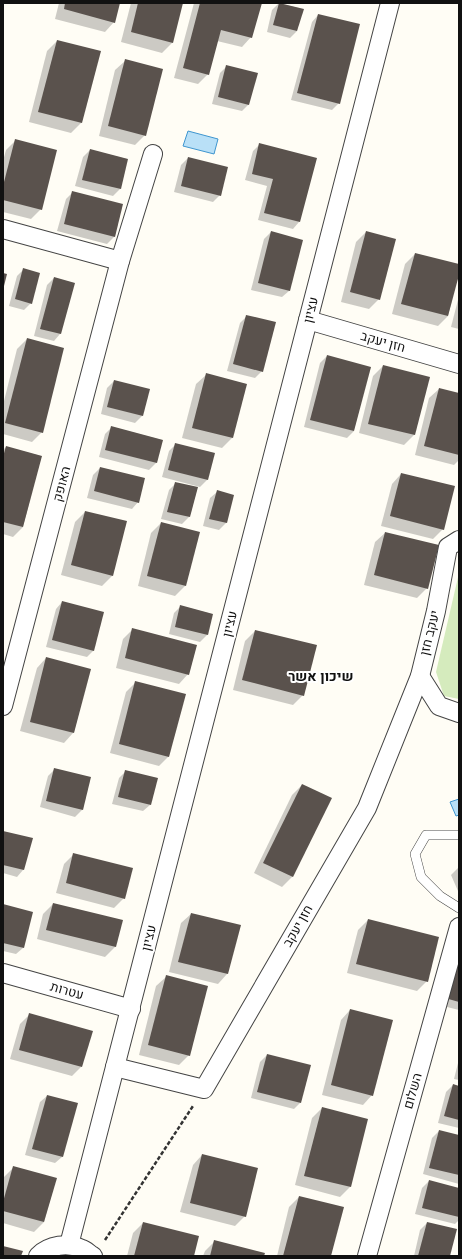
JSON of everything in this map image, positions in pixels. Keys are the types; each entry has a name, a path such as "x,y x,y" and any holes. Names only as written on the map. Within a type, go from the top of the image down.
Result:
{"street":[{"name":"עציון","path":"69,1245 390,3"},
{"name":"האופק","path":"3,706 120,261 154,154"},
{"path":"3,229 120,261"},
{"name":"חזן יעקב","path":"308,320 459,364"},
{"name":"יעקב חזן","path":"420,676 436,611 448,547 459,540"},
{"name":"חזן יעקב","path":"204,1089 367,808 420,676"},
{"path":"420,676 439,706 459,713"},
{"name":"השלום","path":"367,1256 459,927"},
{"name":"עטרות","path":"3,973 130,1009"},
{"path":"115,1067 204,1089"},
{"path":"38,1256 42,1252 55,1246 69,1245 82,1249 98,1249"}],"lane":[{"path":"459,835 426,835 415,854 420,877 440,896 459,908"}],"path":[{"path":"98,1249 204,1089"}],"green space":[{"path":"459,573 459,699 444,696 436,672"}],"water":[{"path":"188,131 218,139 214,154 183,146"},
{"path":"459,799 459,815 456,816 450,802"}],"building":[{"path":"65,3 120,3 115,23 64,9"},
{"path":"138,3 183,3 173,43 131,32"},
{"path":"200,3 262,3 252,38 221,30 209,75 183,68"},
{"path":"279,3 304,9 297,31 273,25"},
{"path":"318,14 360,24 340,104 297,93"},
{"path":"57,40 101,51 82,123 38,112"},
{"path":"125,59 163,69 146,136 108,126"},
{"path":"226,65 258,73 249,105 218,97"},
{"path":"15,139 57,150 42,210 3,200 3,186"},
{"path":"259,143 317,158 300,222 264,213 273,179 252,174"},
{"path":"90,149 128,159 121,189 82,180"},
{"path":"188,157 228,167 221,196 181,186"},
{"path":"72,191 123,204 115,237 64,224"},
{"path":"271,231 303,240 290,291 258,283"},
{"path":"366,231 396,239 380,300 350,292"},
{"path":"415,253 459,264 459,275 448,316 401,304"},
{"path":"23,268 40,273 32,304 15,299"},
{"path":"3,273 7,274 4,286 3,286"},
{"path":"54,277 75,283 61,334 40,329"},
{"path":"246,315 276,322 263,372 233,364"},
{"path":"27,338 64,348 43,433 5,423"},
{"path":"327,355 371,367 354,431 310,420"},
{"path":"383,365 430,377 415,435 368,424"},
{"path":"206,373 247,384 233,438 192,428"},
{"path":"114,380 150,389 143,416 107,407"},
{"path":"439,388 459,393 459,455 424,446"},
{"path":"111,426 163,440 157,463 105,450"},
{"path":"175,443 215,453 208,480 168,470"},
{"path":"6,446 42,456 23,527 3,522 3,457"},
{"path":"100,467 145,478 139,503 94,491"},
{"path":"401,473 455,486 444,530 390,516"},
{"path":"175,482 198,487 190,517 167,512"},
{"path":"217,490 234,495 227,523 209,519"},
{"path":"85,511 127,521 113,576 71,565"},
{"path":"161,522 200,532 186,586 147,576"},
{"path":"385,532 439,545 428,589 374,575"},
{"path":"62,601 104,612 94,651 52,640"},
{"path":"180,605 213,614 208,635 175,627"},
{"path":"132,628 197,645 189,675 125,658"},
{"path":"255,630 317,645 304,696 242,680"},
{"path":"46,657 91,669 74,733 30,722"},
{"path":"135,681 186,694 169,757 119,744"},
{"path":"54,768 91,777 83,810 46,801"},
{"path":"125,770 158,778 151,805 118,797"},
{"path":"302,784 332,798 293,877 263,863"},
{"path":"3,831 33,838 24,870 3,865"},
{"path":"73,853 133,868 125,899 66,883"},
{"path":"53,903 123,920 116,947 46,930"},
{"path":"3,904 33,912 24,948 3,943"},
{"path":"191,913 241,925 228,974 178,962"},
{"path":"368,919 439,937 428,982 356,964"},
{"path":"455,961 459,962 459,1002 445,998"},
{"path":"166,975 208,986 190,1056 148,1045"},
{"path":"350,1009 393,1020 373,1096 331,1085"},
{"path":"29,1013 93,1031 82,1067 19,1050"},
{"path":"267,1054 311,1065 301,1103 257,1092"},
{"path":"453,1084 459,1086 459,1120 444,1116"},
{"path":"47,1095 78,1103 63,1157 32,1149"},
{"path":"322,1107 368,1119 351,1187 304,1176"},
{"path":"439,1130 459,1135 459,1175 429,1168"},
{"path":"202,1154 258,1168 246,1217 190,1203"},
{"path":"13,1166 57,1178 44,1222 3,1211 3,1202"},
{"path":"429,1180 459,1188 459,1217 422,1208"},
{"path":"299,1196 344,1207 331,1256 283,1256"},
{"path":"143,1222 199,1236 194,1256 134,1256"},
{"path":"427,1222 457,1229 450,1256 418,1256"},
{"path":"214,1240 265,1253 264,1256 210,1256"},
{"path":"3,1246 23,1251 21,1256 3,1256"}],"district":[{"name":"שיכון אשר","path":"321,676"}]}
